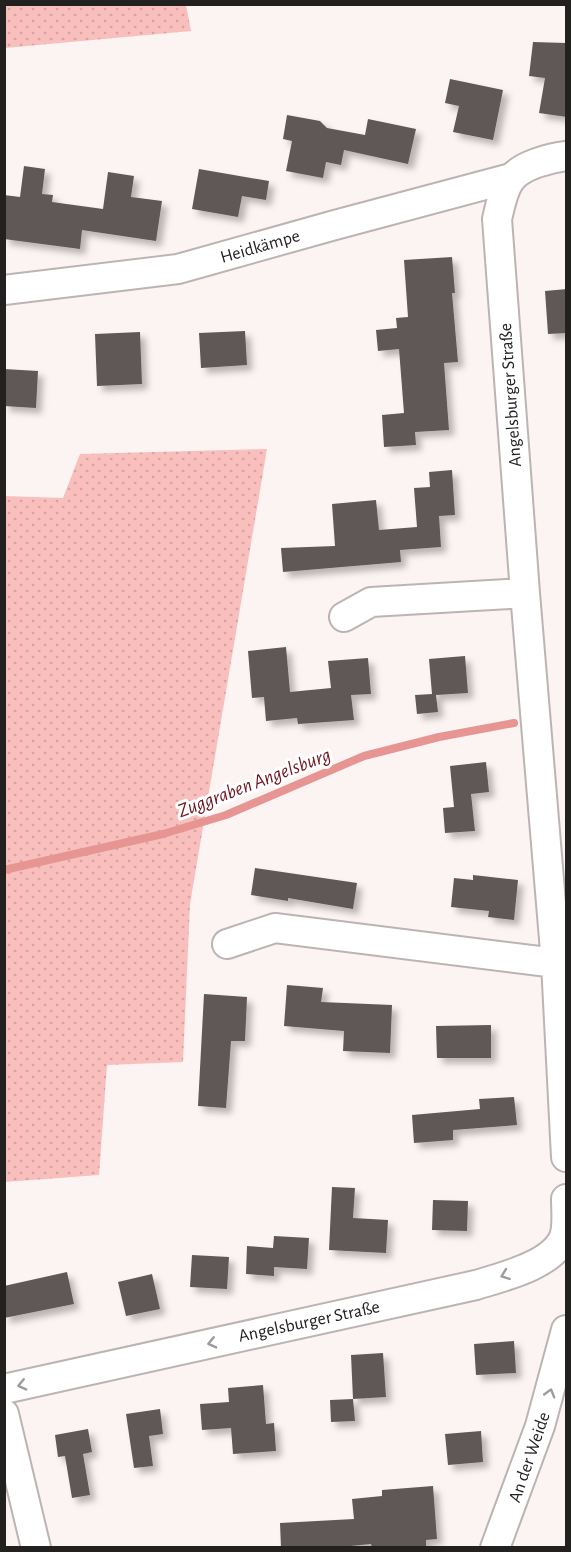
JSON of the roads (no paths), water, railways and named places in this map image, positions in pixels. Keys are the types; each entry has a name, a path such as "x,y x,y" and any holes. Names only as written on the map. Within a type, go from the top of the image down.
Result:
{"street":[{"name":"Heidkämpe","path":"4,290 177,269 335,225 507,188 532,164 567,156"},
{"name":"Angelsburger Straße","path":"507,188 497,219 498,240 556,963 567,1157"},
{"path":"344,617 371,602 525,593"},
{"path":"227,944 275,928 556,963"},
{"name":"Angelsburger Straße","path":"4,1389 476,1285 536,1264 561,1258 567,1199"},
{"name":"An der Weide","path":"495,1548 540,1426 567,1330"},
{"path":"4,1414 36,1548"}],"waterway":[{"name":"Zuggraben Angelsburg","path":"4,870 163,834 226,815 364,756 439,737 514,723"}]}
